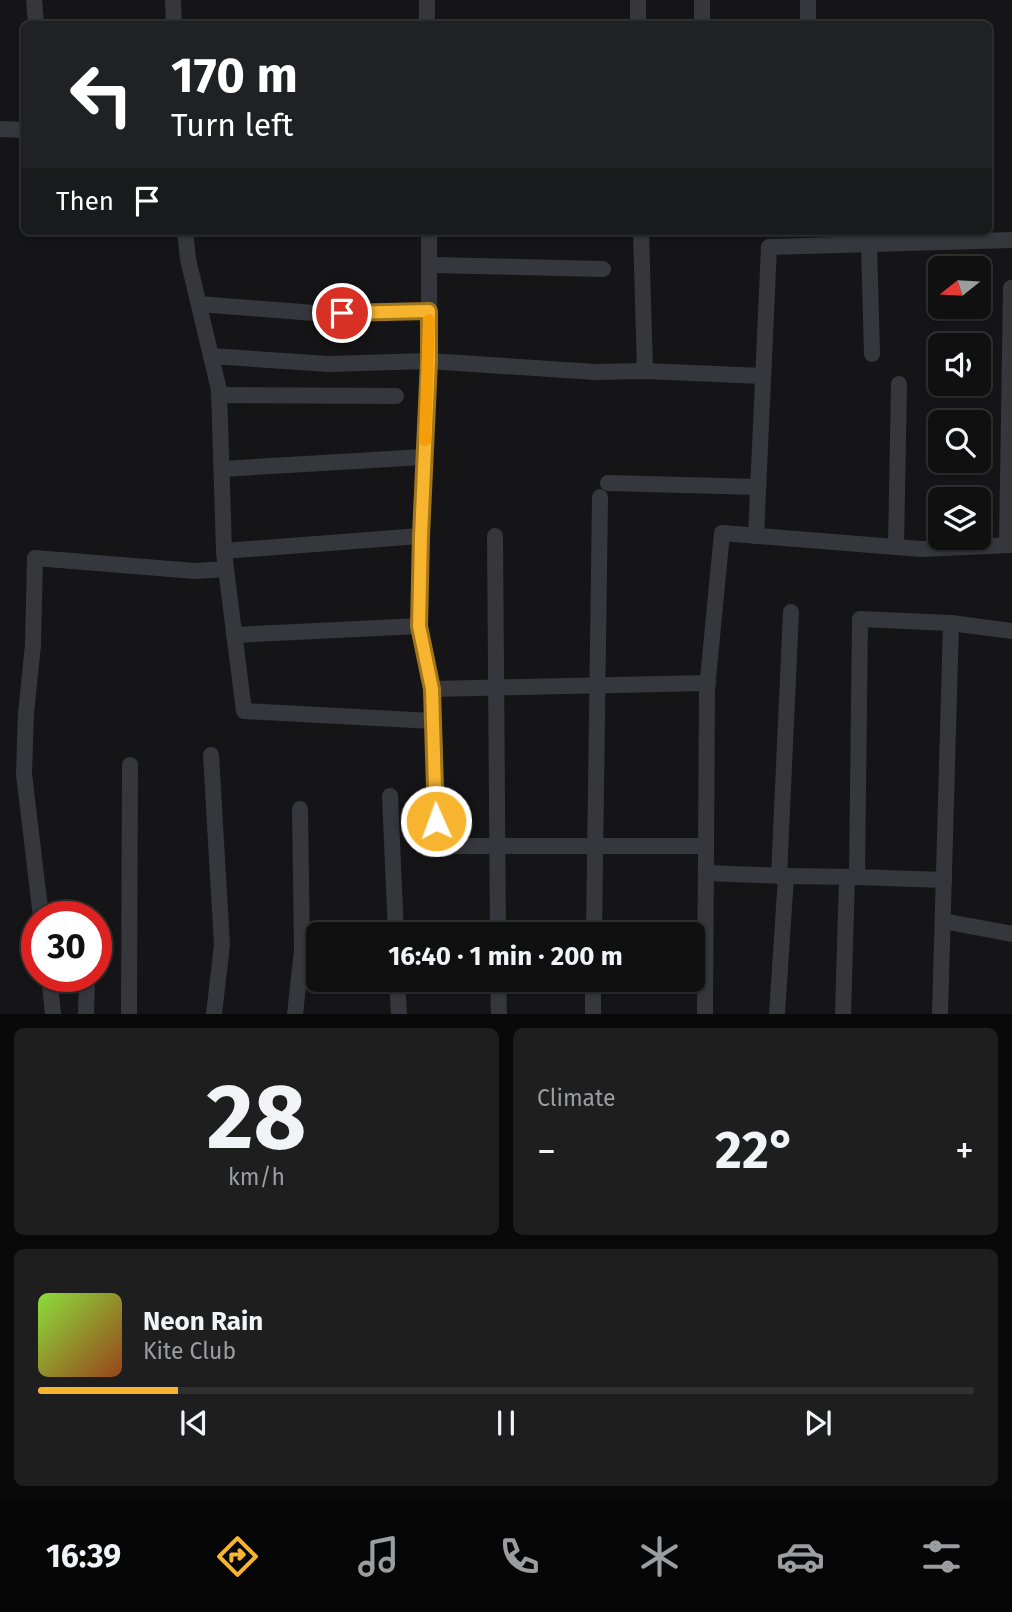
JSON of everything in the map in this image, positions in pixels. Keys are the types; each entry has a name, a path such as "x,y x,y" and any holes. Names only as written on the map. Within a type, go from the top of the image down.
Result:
{"street":[{"path":"34,0 36,21"},
{"path":"173,0 174,21"},
{"path":"427,0 427,21"},
{"path":"638,0 638,21"},
{"path":"702,0 702,21"},
{"path":"808,0 808,21"},
{"path":"0,130 21,130"},
{"path":"186,235 219,395 224,551 244,712 433,721"},
{"path":"429,235 429,361 419,626 432,689 437,846 706,846"},
{"path":"640,235 645,371"},
{"path":"756,536 769,247 812,239 869,244 1012,240"},
{"path":"869,244 872,354"},
{"path":"429,265 603,269"},
{"path":"705,1013 708,683 723,533 921,549 1010,545 1011,288"},
{"path":"199,304 314,313 429,311"},
{"path":"211,356 329,364 429,361 595,372 645,371 763,376"},
{"path":"896,547 898,384"},
{"path":"219,395 396,396"},
{"path":"222,469 424,457"},
{"path":"594,922 597,685 604,490 758,487"},
{"path":"224,551 421,536"},
{"path":"495,536 498,922"},
{"path":"39,901 24,774 26,713 33,645 35,558 195,571 226,569"},
{"path":"777,1013 791,612"},
{"path":"843,1013 852,877 860,620 951,623 1012,631"},
{"path":"940,1013 951,623"},
{"path":"234,635 419,626"},
{"path":"432,689 708,683"},
{"path":"211,755 222,945 214,1013"},
{"path":"129,1013 130,765"},
{"path":"390,796 395,922"},
{"path":"295,1013 302,950 300,809"},
{"path":"706,873 944,880"},
{"path":"943,921 1012,934"},
{"path":"50,992 53,1013"},
{"path":"86,1013 87,992"},
{"path":"398,992 399,1013"},
{"path":"498,992 499,1013"},
{"path":"593,992 593,1013"}],"slow traffic":[{"path":"425,440 429,320"}],"route":[{"path":"342,313 429,311 419,626 432,689 436,821"}]}
